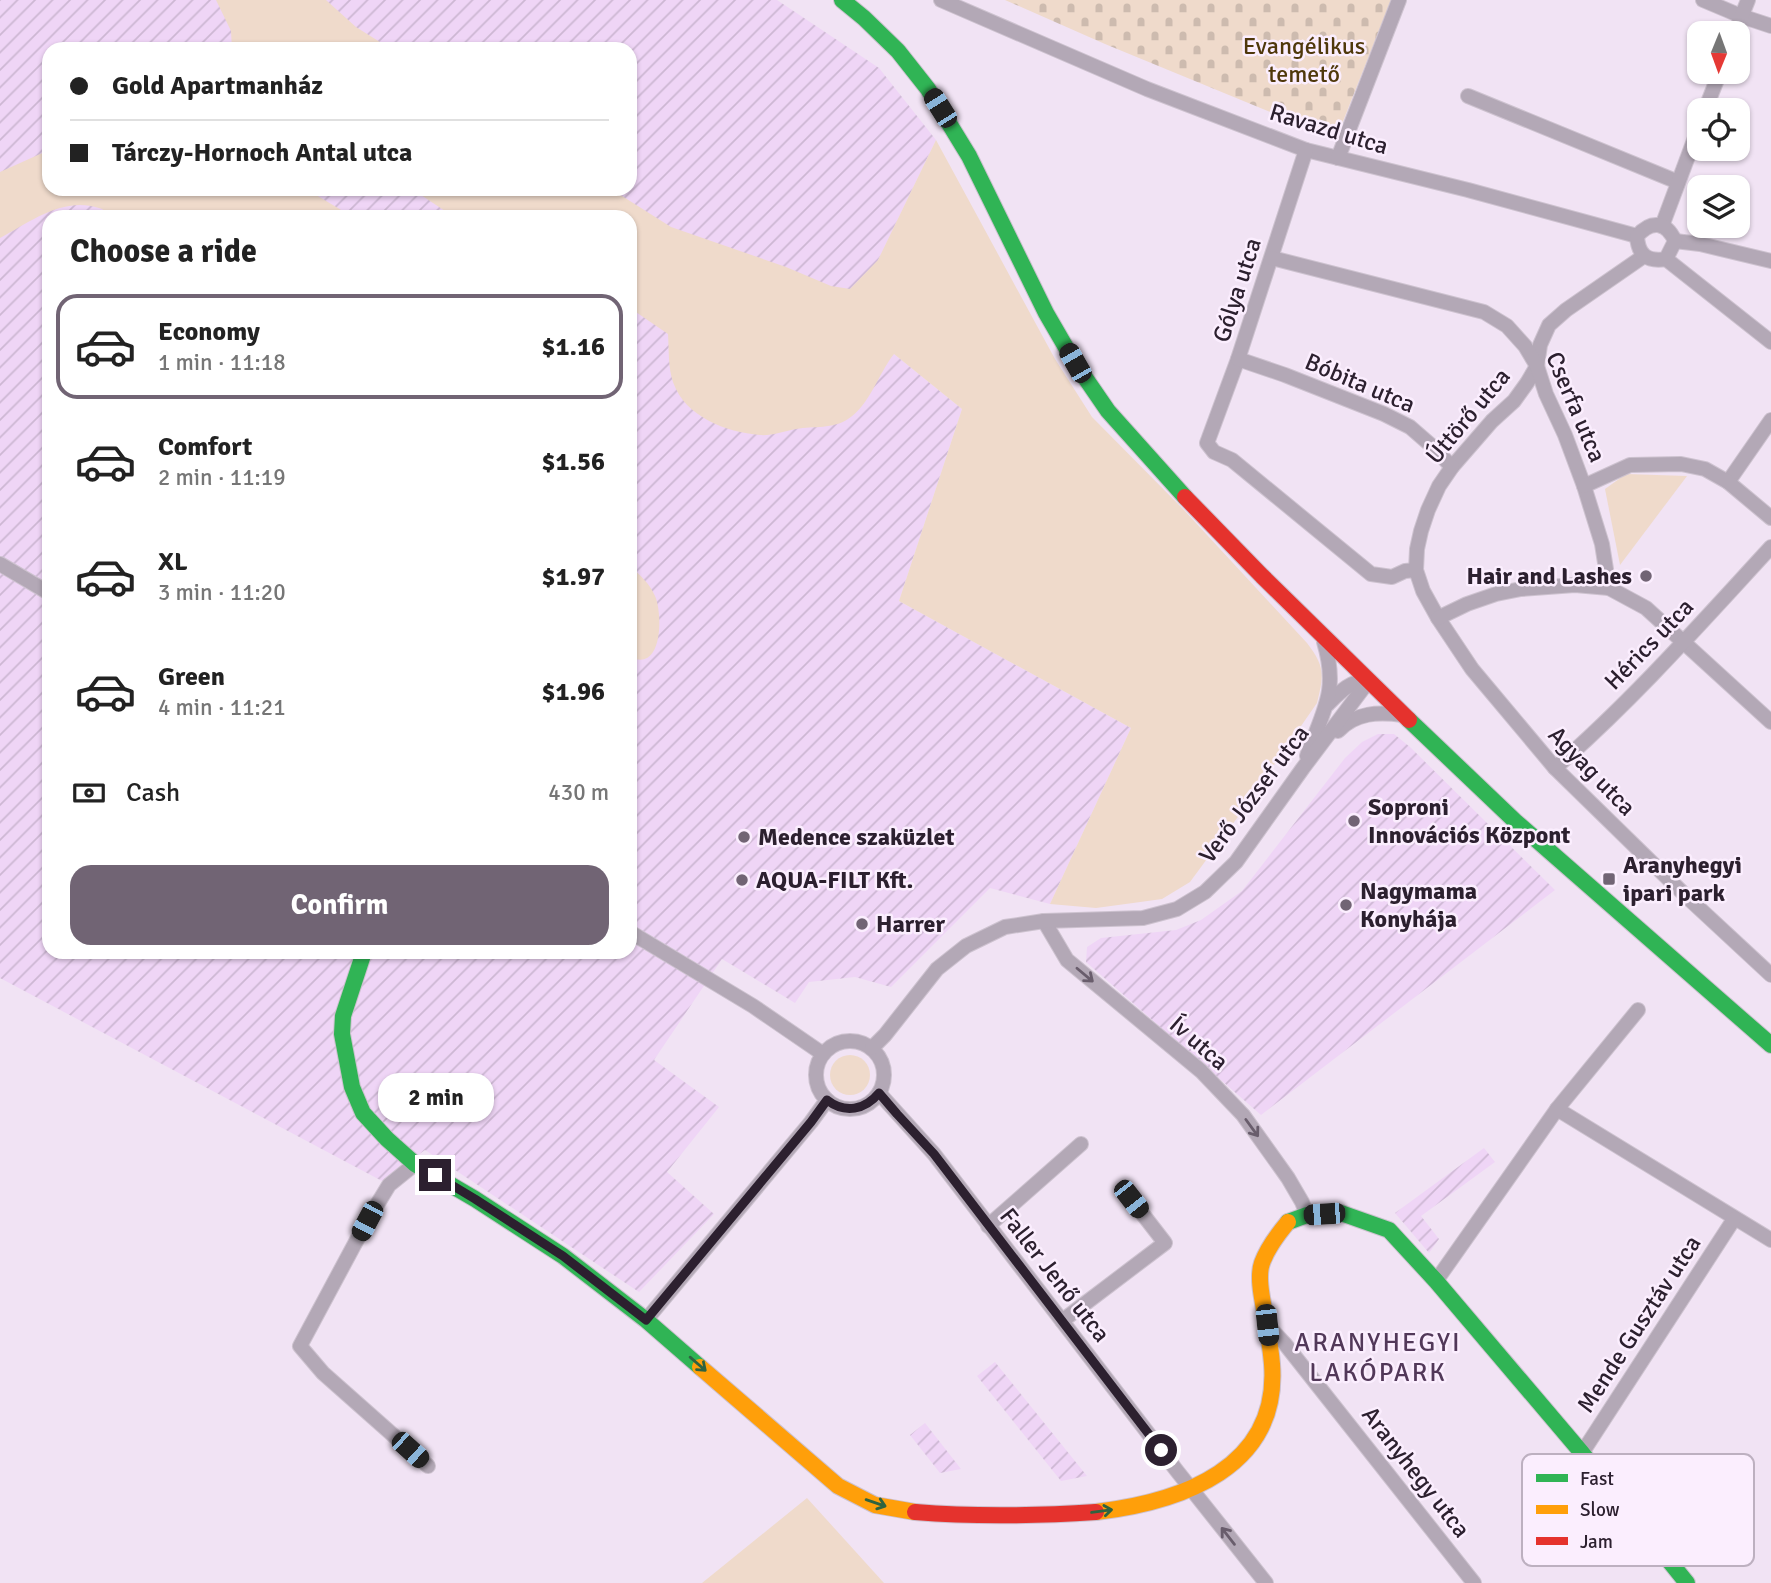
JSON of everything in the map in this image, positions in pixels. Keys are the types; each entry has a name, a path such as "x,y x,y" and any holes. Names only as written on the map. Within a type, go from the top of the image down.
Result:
{"street":[{"path":"842,0 898,51 928,89 969,156 1046,313 1075,363 1108,411 1192,504 1403,715 1516,822 1771,1045"},
{"name":"Ravazd utca","path":"941,0 1147,89 1306,150 1637,236"},
{"path":"1338,158 1399,0"},
{"path":"1703,0 1771,26"},
{"path":"1739,21 1748,0"},
{"path":"1468,96 1678,182"},
{"name":"Gólya utca","path":"1306,150 1238,359 1207,443 1214,452 1232,460 1371,573 1392,577 1405,571 1416,570"},
{"path":"1662,226 1687,158"},
{"path":"1675,241 1671,232 1662,226 1651,225 1637,236 1637,246 1644,256 1655,261 1666,259 1771,342"},
{"path":"1666,259 1675,241"},
{"path":"1675,241 1700,244 1771,261"},
{"name":"Úttörő utca","path":"1416,570 1417,549 1428,510 1439,486 1492,421 1514,401 1536,366 1539,345 1549,326 1566,310 1644,256"},
{"name":"Cserfa utca","path":"1272,258 1484,312 1507,326 1525,346 1536,366 1565,435 1602,544 1609,588"},
{"name":"Bóbita utca","path":"1238,359 1286,375 1410,427 1452,467"},
{"path":"1728,482 1771,420"},
{"path":"1584,486 1630,465 1681,464 1705,469 1728,482 1771,518"},
{"name":"Hérics utca","path":"1555,768 1596,733 1771,547"},
{"path":"0,564 42,589"},
{"name":"Agyag utca","path":"1416,570 1423,591 1438,618 1472,669 1555,768 1686,897 1771,975"},
{"path":"1438,618 1467,604 1521,589 1575,585 1609,588 1646,608 1771,722"},
{"path":"1303,768 1328,704 1331,673 1324,638"},
{"path":"1328,704 1350,685 1368,680"},
{"name":"Verő József utca","path":"872,1048 937,970 966,946 1005,927 1044,921 1143,918 1177,909 1205,892 1236,862 1368,680"},
{"path":"1303,768 1340,728 1353,719 1376,713 1403,715"},
{"name":"Ív utca","path":"1044,921 1067,960 1200,1071 1243,1115 1288,1178 1307,1215"},
{"path":"637,936 742,999 823,1054"},
{"path":"362,959 343,1016 342,1034 352,1087 363,1113 387,1139 415,1164 563,1256 646,1320 838,1486 875,1505 913,1512 962,1516 1099,1512 1150,1502 1191,1489 1225,1471 1250,1447 1265,1418 1272,1394 1272,1366 1261,1298 1261,1265 1279,1232 1289,1221 1307,1215 1341,1213 1389,1230 1436,1281 1582,1453"},
{"path":"1436,1281 1557,1109 1638,1010"},
{"path":"852,1041 872,1048 883,1064 885,1074 879,1093 873,1101 855,1109 835,1106 820,1092 817,1083 816,1072 823,1054 831,1046 841,1042 852,1041"},
{"name":"Faller Jenő utca","path":"879,1093 934,1154 1266,1583"},
{"path":"646,1320 827,1100"},
{"path":"1557,1109 1771,1240"},
{"path":"988,1226 1081,1144"},
{"path":"415,1164 388,1185 300,1346 323,1373 428,1466"},
{"path":"1062,1321 1165,1243 1131,1199"},
{"name":"Mende Gusztáv utca","path":"1582,1453 1734,1219"},
{"name":"Aranyhegy utca","path":"1267,1325 1285,1343 1474,1583"},
{"path":"1673,1566 1687,1583"}],"shaded area":[{"path":"0,0 777,0 879,68 936,140 859,300 883,345 962,409 899,601 1131,728 1050,904 990,888 891,987 855,977 809,982 795,1003 722,959 654,1060 719,1107 667,1172 714,1214 639,1292 425,1150 382,1181 0,978"},
{"path":"1378,734 1394,734 1410,747 1555,890 1261,1115 1086,962 1087,947 1101,938 1176,930 1201,920 1242,891 1345,758 1362,742"},
{"path":"1484,1148 1495,1162 1421,1216 1439,1239 1429,1253 1395,1213"},
{"path":"995,1362 1087,1476 1061,1481 977,1376"},
{"path":"925,1423 961,1469 940,1473 910,1435"}],"green space":[{"path":"216,0 326,0 356,27 380,42 232,42 231,31"},
{"name":"Evangélikus temető","path":"1005,0 1391,0 1336,139"},
{"path":"936,140 1055,359 1092,417 1183,509 1307,643 1317,658 1322,678 1317,703 1190,882 1162,899 1096,908 1050,904 1131,728 899,601 962,409 894,354 862,406 842,422 764,435 721,426 687,405 673,382 670,371 668,334 637,313 637,210 444,210 422,196 622,196 671,227 786,267 831,286 850,289 878,260"},
{"path":"42,153 42,196 318,196 341,210 105,210 73,205 42,210 42,214 0,238 0,172"},
{"path":"1626,474 1687,476 1620,565 1605,489"},
{"path":"637,573 653,592 659,615 655,649 649,657 637,659"},
{"path":"850,1055 864,1061 870,1075 864,1089 850,1095 836,1089 830,1075 836,1061"},
{"path":"807,1498 884,1583 702,1583"}],"traffic: fast":[{"path":"842,0 898,51 928,89 969,156 1046,313 1075,363 1108,411 1185,497"},
{"path":"1409,720 1516,822 1771,1045"},
{"path":"362,959 343,1016 342,1034 352,1087 363,1113 415,1164 563,1256 646,1320 700,1367"},
{"path":"1288,1222 1307,1215 1341,1213 1389,1230 1436,1281 1583,1454"},
{"path":"1673,1566 1687,1583"}],"traffic: slow":[{"path":"1096,1512 1160,1499 1191,1488 1219,1473 1242,1454 1260,1430 1270,1400 1272,1364 1260,1270 1270,1247 1288,1222"},
{"path":"700,1367 838,1486 875,1505 915,1512"}],"traffic: jam":[{"path":"1185,497 1409,720"},
{"path":"915,1512 960,1515 1096,1512"}],"place":[{"name":"Hair and Lashes","path":"1646,576"},
{"name":"Soproni Innovációs Központ","path":"1354,821"},
{"name":"Medence szaküzlet","path":"744,837"},
{"name":"Aranyhegyi ipari park","path":"1609,879"},
{"name":"AQUA-FILT Kft.","path":"742,880"},
{"name":"Nagymama Konyhája","path":"1346,905"},
{"name":"Harrer","path":"862,924"}],"district":[{"name":"ARANYHEGYI LAKÓPARK","path":"1378,1357"}],"route":[{"path":"435,1175 563,1256 646,1320 827,1100 844,1109 855,1109 873,1101 879,1093 934,1154 1161,1450"}]}
